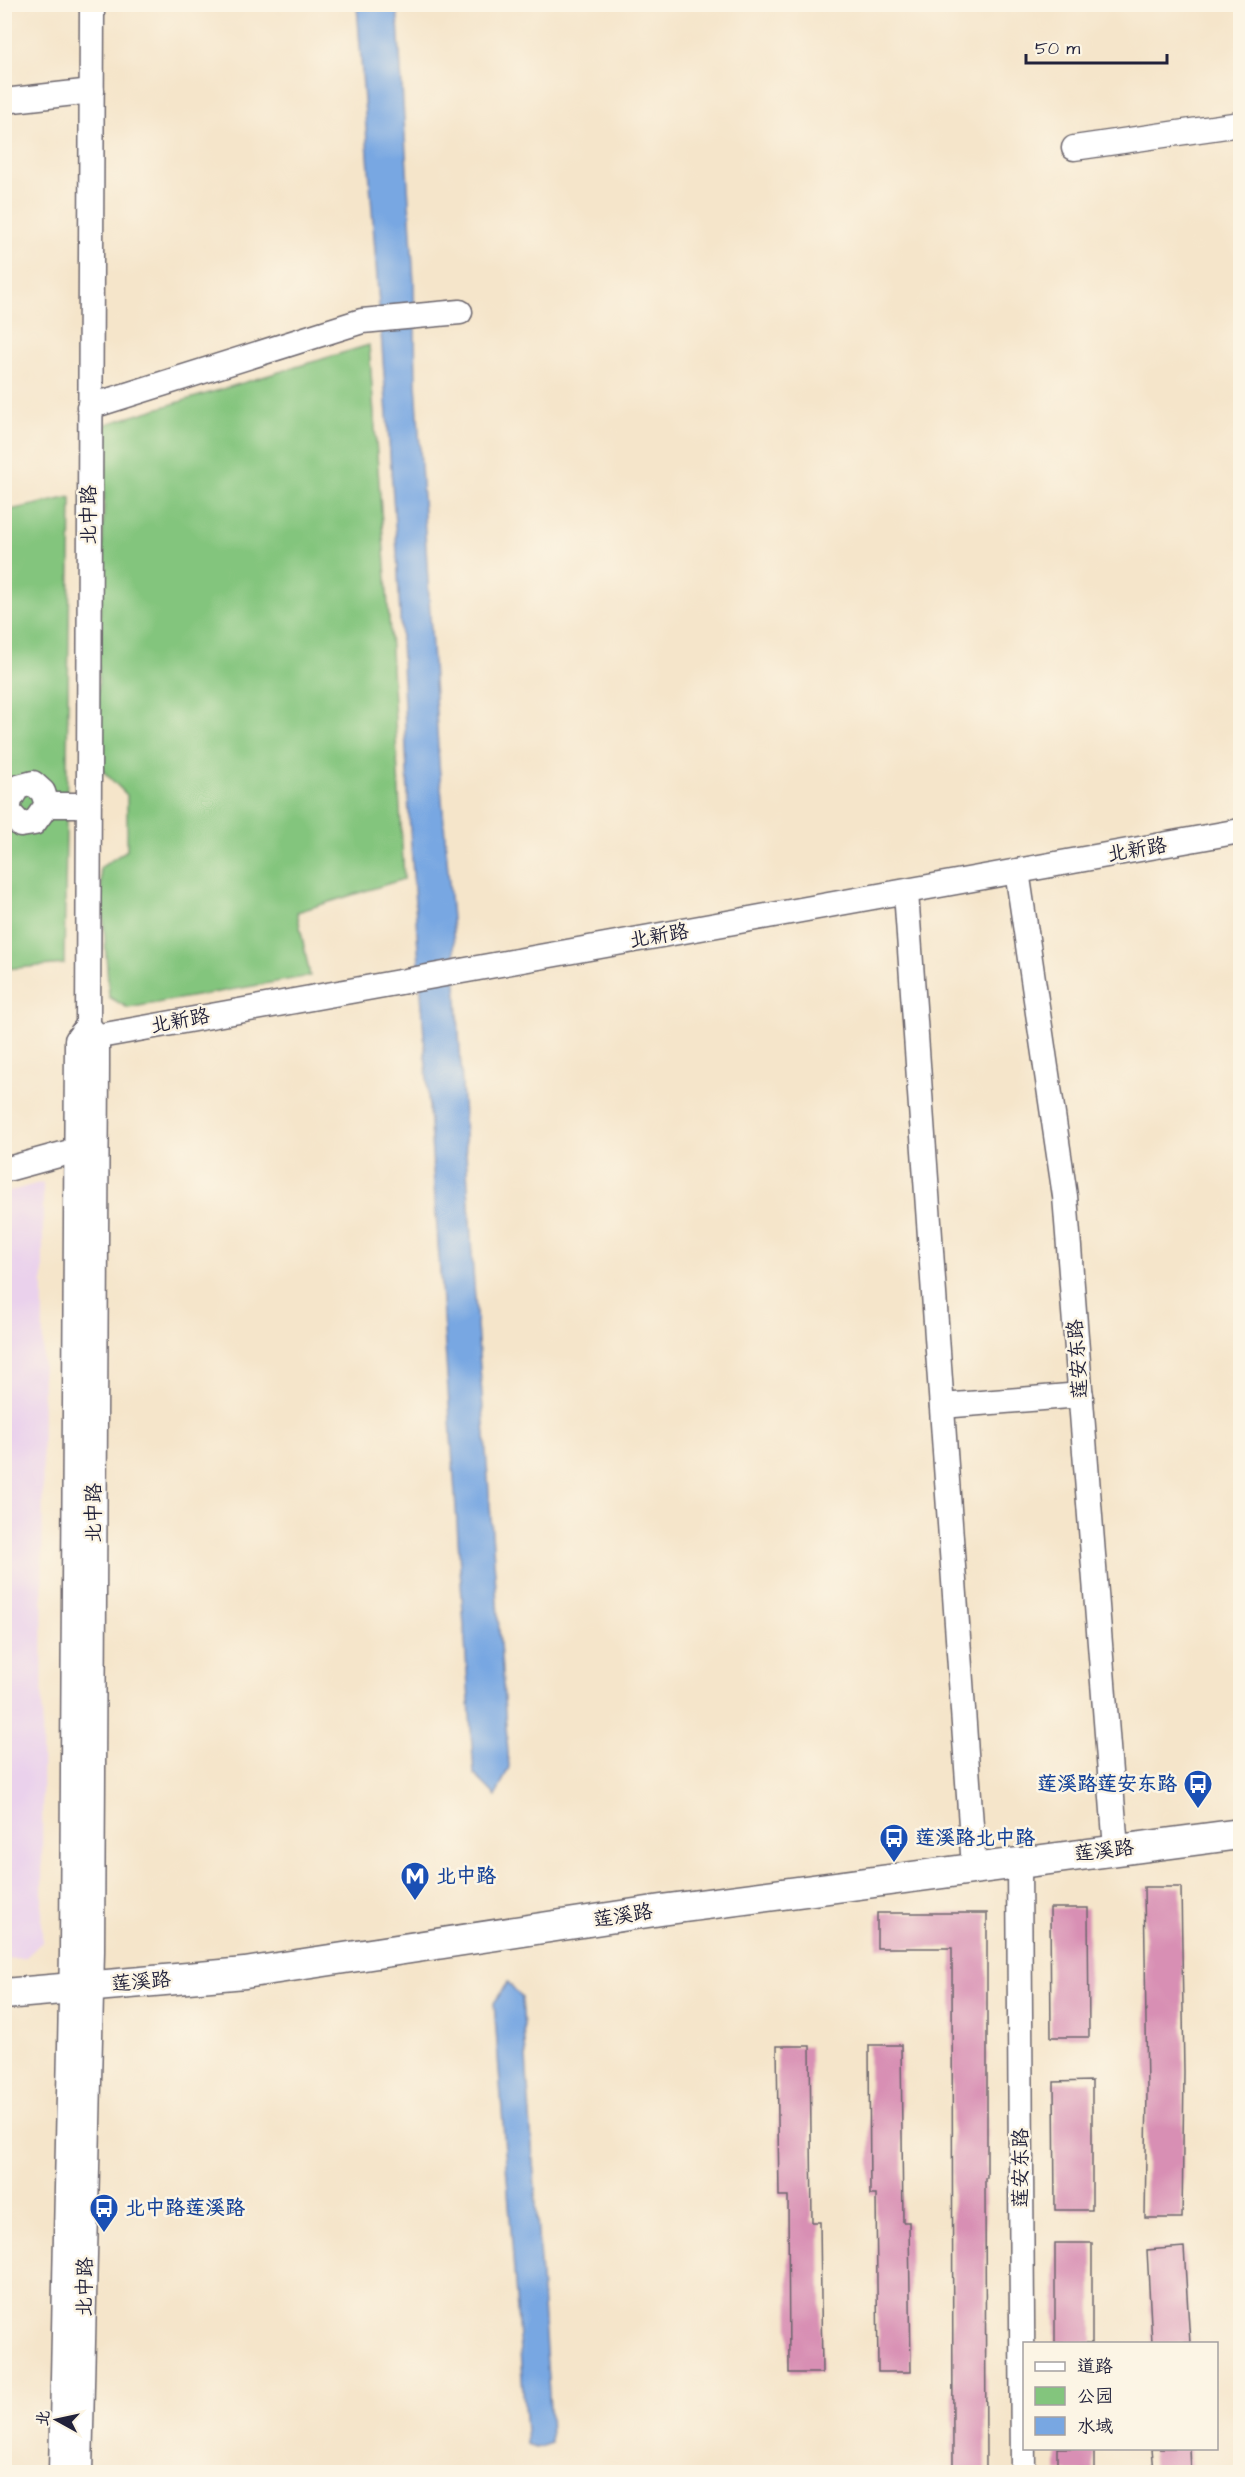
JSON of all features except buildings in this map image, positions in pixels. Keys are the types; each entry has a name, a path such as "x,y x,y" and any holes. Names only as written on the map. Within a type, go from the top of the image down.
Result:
{"main road":[{"name":"莲溪路","path":"4,1994 245,1973 661,1910 1240,1834"}],"street":[{"name":"北中路","path":"61,2472 81,1988 92,4"},
{"path":"4,101 92,91"},
{"path":"1074,148 1240,124"},
{"path":"89,407 377,318 460,312"},
{"path":"6,811 18,788 33,783 43,792 47,805 88,806"},
{"name":"北新路","path":"87,1034 465,971 1240,831"},
{"name":"莲安东路","path":"1017,872 1060,1150 1116,1849"},
{"path":"906,892 974,1868"},
{"name":"北中路","path":"81,2472 77,1150 87,1034"},
{"path":"4,1170 77,1150"},
{"path":"942,1406 1080,1395"},
{"name":"莲安东路","path":"1018,1863 1023,2472"}],"shaded area":[{"path":"43,1182 42,1942 25,1958 5,1959 4,1193"}],"green space":[{"path":"369,345 390,633 404,879 297,912 310,976 128,1008 109,997 100,868 127,850 127,795 96,764 106,424"},
{"path":"71,497 64,964 5,969 5,511"}],"water":[{"path":"357,5 397,5 414,283 416,382 439,763 453,931 473,1271 509,1767 496,1796 474,1774 409,815 397,551"},
{"path":"508,1982 522,1998 550,2409 551,2443 536,2448 527,2445 494,2003"}],"place":[{"name":"莲溪路莲安东路","path":"1198,1810"},
{"name":"莲溪路北中路","path":"894,1864"},
{"name":"北中路","path":"415,1902"},
{"name":"北中路莲溪路","path":"104,2234"}]}
